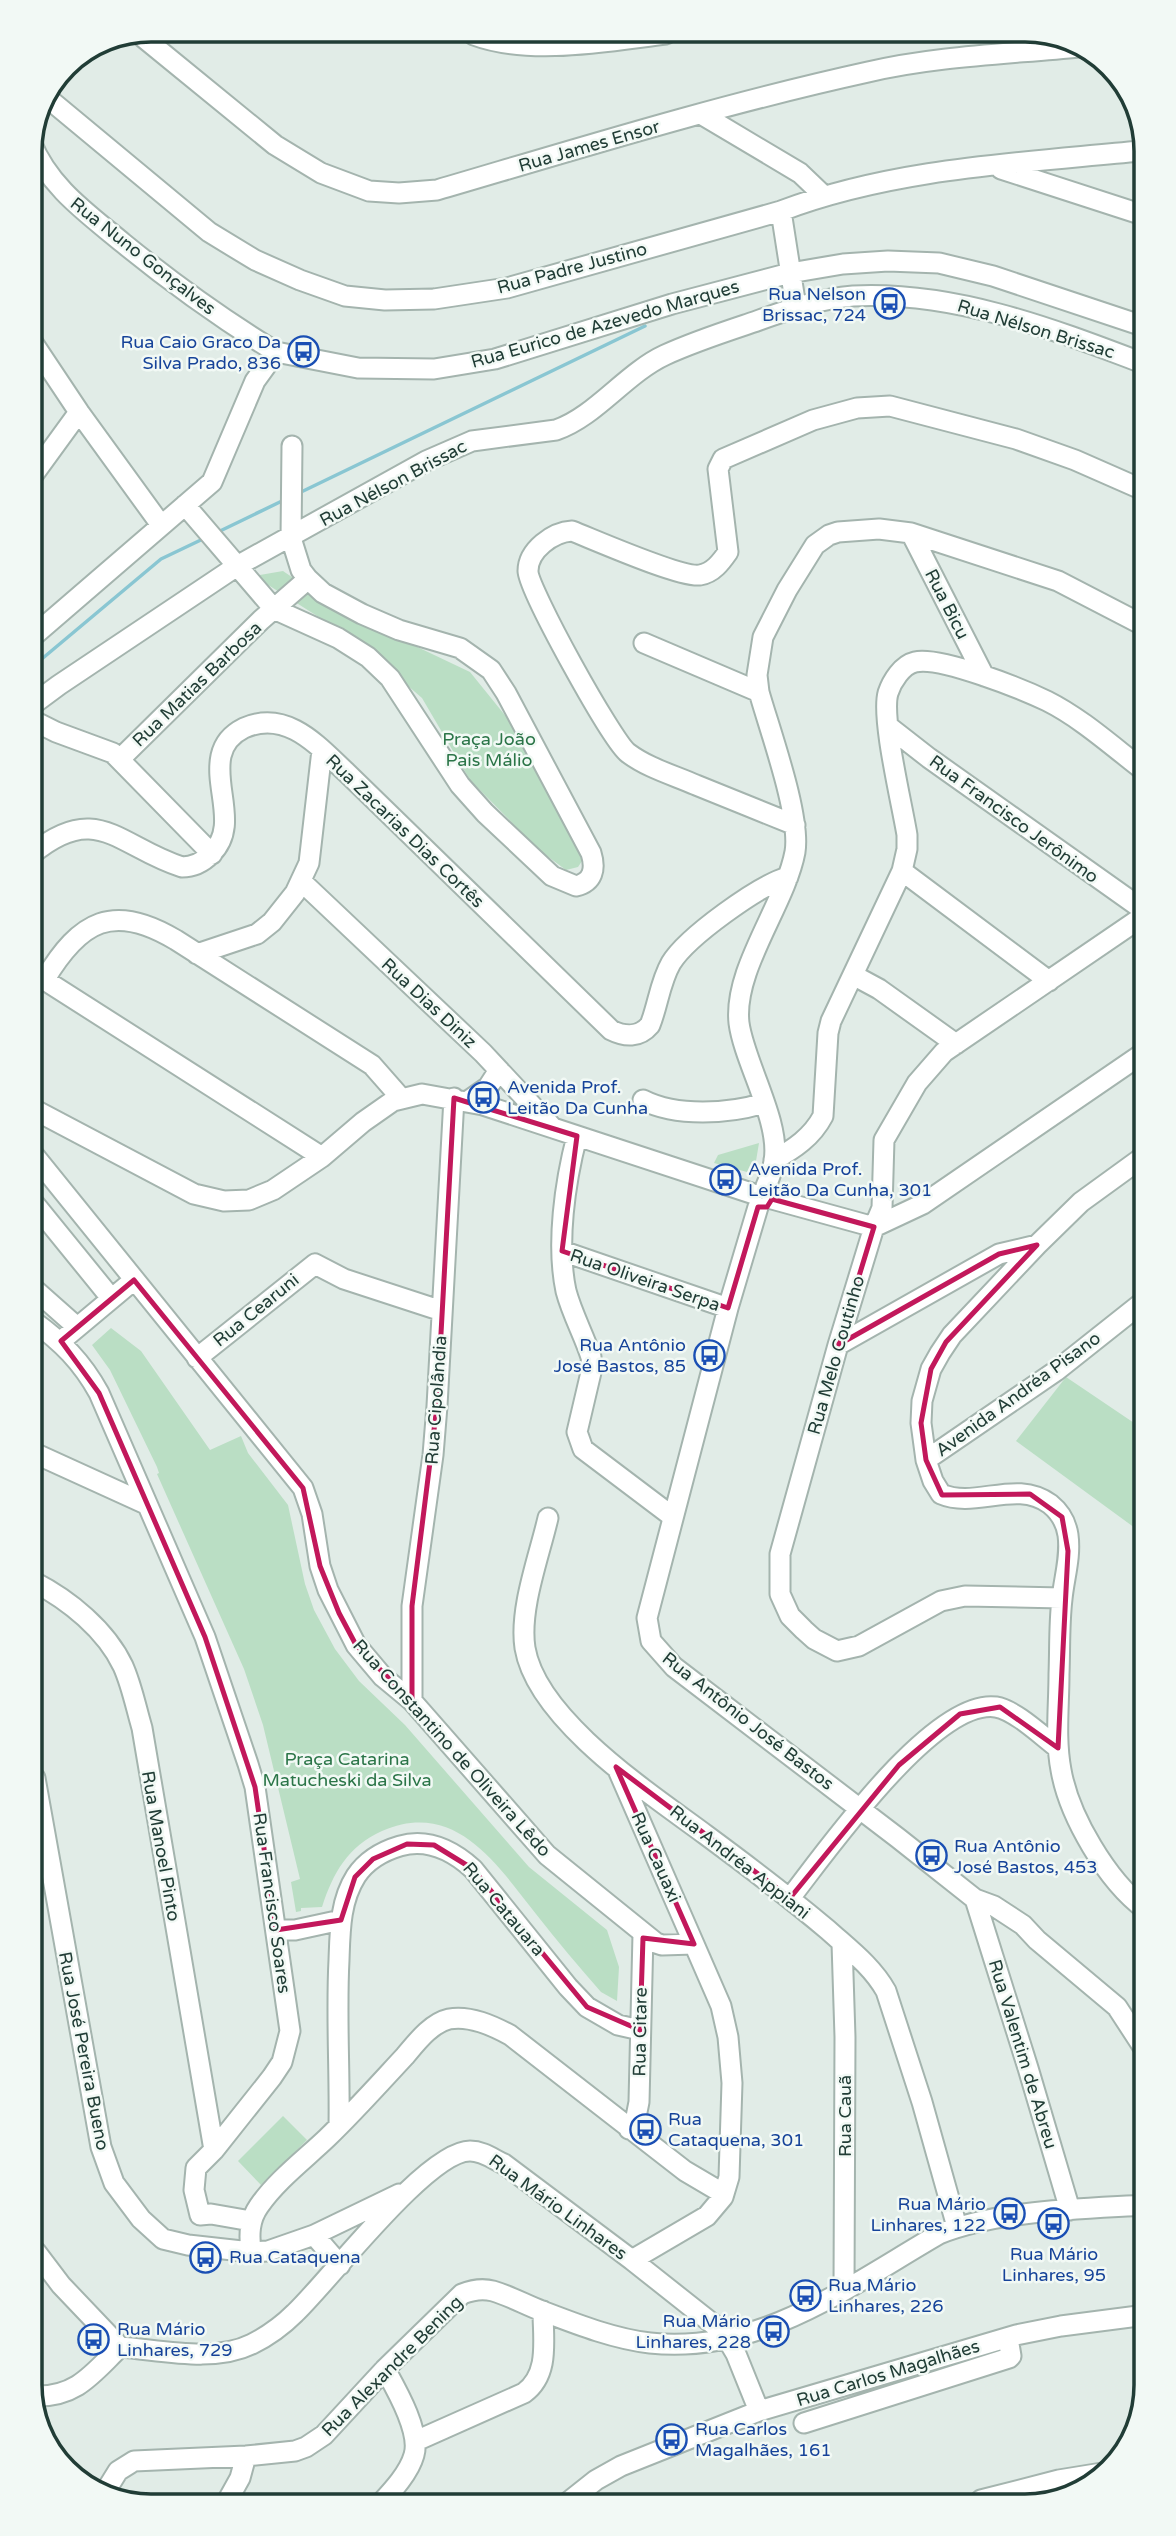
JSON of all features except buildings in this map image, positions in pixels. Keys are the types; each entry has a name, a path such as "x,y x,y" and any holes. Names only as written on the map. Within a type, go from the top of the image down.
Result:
{"street":[{"name":"Rua James Ensor","path":"149,42 275,145 321,173 369,191 399,193 437,190 701,114 869,71 1062,49"},
{"path":"495,42 528,47 581,42"},
{"name":"Rua Padre Justino","path":"53,103 209,232 255,260 345,296 385,300 434,299 507,288 781,211 823,195 933,172 994,166 1134,212"},
{"path":"701,114 800,173 823,195"},
{"path":"994,166 1134,152"},
{"path":"1058,187 1059,159"},
{"name":"Rua Nuno Gonçalves","path":"42,168 71,200 178,288 276,352"},
{"path":"781,211 796,307"},
{"name":"Rua Eurico de Azevedo Marques","path":"276,352 358,368 435,369 495,359 672,304 790,273 843,264 888,261 939,263 993,276 1134,323"},
{"name":"Rua Nélson Brissac","path":"42,698 237,566 451,449 484,439 569,426 659,358 796,307 850,296 939,300 973,306 1134,360"},
{"path":"42,628 216,477 234,425 255,381 276,352"},
{"path":"42,358 161,525"},
{"path":"795,825 652,767 621,746 564,650 529,580 529,565 542,545 558,533 572,531 655,563 696,576 705,574 715,568 727,552 718,469 723,458 813,420 872,406 890,406 1016,439 1134,486"},
{"path":"42,463 79,412"},
{"path":"185,505 274,609 338,638 381,668 452,774 485,813 552,876 576,886 590,880 593,862 591,853 506,693 491,670 460,648 399,630 362,614 323,593 307,579 291,538 292,446"},
{"path":"774,1160 773,1141 764,1102 742,1036 739,1003 741,990 759,943 788,877 795,852 795,825 759,692 759,655 763,637 786,590 815,545 838,532 879,529 911,533 1058,581 1134,620"},
{"name":"Rua Bicu","path":"911,533 984,676"},
{"name":"Rua Matias Barbosa","path":"120,759 307,579"},
{"path":"644,643 759,692"},
{"path":"774,1160 806,1139 823,1116 831,1021 902,871 907,835 888,726 888,692 903,668 913,662 933,662 984,676 1048,701 1134,763"},
{"name":"Rua Zacarias Dias Cortês","path":"212,854 224,833 220,759 226,742 232,735 258,724 284,724 302,733 323,750 611,1030 622,1035 635,1035 650,1025 667,971 686,944 768,884 788,877"},
{"path":"42,725 107,750 120,759 212,854 196,864 182,867 104,831 88,828 58,835 42,847"},
{"name":"Rua Francisco Jerônimo","path":"888,726 1134,903"},
{"path":"197,954 257,934 272,922 301,881 309,863 323,750"},
{"path":"902,871 1049,981"},
{"name":"Rua Dias Diniz","path":"301,881 499,1070 553,1128"},
{"path":"42,973 81,932 113,919 132,920 197,954 372,1065 401,1098"},
{"name":"Rua Melo Coutinho","path":"1062,1598 953,1597 859,1646 837,1651 814,1639 790,1616 780,1594 780,1554 838,1345 884,1197 884,1140 917,1083 944,1052 1134,923"},
{"path":"853,975 890,997 956,1044"},
{"path":"42,978 322,1157"},
{"path":"42,1114 194,1194 224,1201 249,1200 261,1196 322,1157 363,1122 401,1098 422,1094 461,1099 762,1196 874,1227 923,1204 1134,1060"},
{"path":"461,1099 488,1087 499,1070"},
{"name":"Rua Cipolândia","path":"412,1701 412,1606 433,1455 442,1311 461,1099"},
{"path":"643,1100 701,1112 743,1109 764,1102"},
{"path":"577,1136 567,1188 562,1251 566,1291 592,1357 578,1432 579,1440 583,1449 601,1464 673,1517"},
{"name":"Rua Antônio José Bastos","path":"774,1160 728,1308 647,1618 648,1629 657,1649 674,1667 975,1899 994,1906 1023,1924 1037,1940 1117,2007 1134,2033"},
{"path":"1134,1164 1081,1202 952,1335 932,1369 921,1412 922,1442 937,1490 944,1495 958,1498 1019,1492 1042,1499 1062,1517 1068,1539 1062,1598 1058,1748 1063,1782 1082,1825 1114,1879 1134,1898"},
{"name":"Rua Constantino de Oliveira Lêdo","path":"42,1165 303,1488 312,1514 320,1566 339,1613 356,1645 383,1677 412,1701 533,1841 574,1879 643,1934 662,1945 695,1944"},
{"path":"42,1213 111,1298"},
{"path":"838,1345 999,1254 1037,1245"},
{"name":"Rua Oliveira Serpa","path":"562,1251 728,1308"},
{"name":"Rua Cearuni","path":"197,1358 315,1264 344,1279 442,1311"},
{"path":"61,1341 134,1280"},
{"path":"42,1296 77,1327"},
{"name":"Avenida Andréa Pisano","path":"926,1460 1056,1371 1134,1309"},
{"name":"Rua Francisco Soares","path":"42,1327 61,1341 79,1360 99,1393 205,1637 255,1787 290,2031 282,2062 272,2077 197,2168 194,2190 200,2215"},
{"path":"42,1457 146,1504"},
{"name":"Rua Andréa Appiani","path":"548,1518 527,1608 525,1645 536,1682 550,1702 617,1769 790,1898 868,1966 887,1991 957,2227"},
{"name":"Rua Manoel Pinto","path":"42,1586 91,1623 112,1647 123,1666 131,1689 142,1728 214,2150"},
{"path":"790,1898 861,1809 911,1752 960,1714 990,1706 1008,1710 1058,1748"},
{"name":"Rua Cauaxi","path":"617,1769 695,1944"},
{"name":"Rua José Pereira Bueno","path":"42,1822 101,2147 114,2183 141,2219 163,2239 188,2245 251,2252"},
{"name":"Rua Catauara","path":"339,2126 337,2003 343,1906 355,1877 363,1867 381,1854 400,1846 415,1843 449,1850 473,1869 587,2007 618,2025 640,2030"},
{"name":"Rua Valentim de Abreu","path":"975,1899 1070,2210"},
{"path":"276,1930 295,1930 341,1920"},
{"name":"Rua Antônio José Bastos","path":"987,1934 1001,1927 1010,1928 1037,1940"},
{"name":"Rua Citare","path":"629,2129 638,2109 643,1934"},
{"name":"Rua Cauã","path":"842,1943 845,2037 844,2289"},
{"path":"632,2260 707,2217 724,2194 729,2177 731,2061 721,2006 695,1944"},
{"path":"408,2190 314,2235 268,2251 251,2252 251,2221 258,2207 271,2192 434,2027 450,2019 464,2019 489,2024 510,2035 685,2171 724,2194"},
{"name":"Rua Mário Linhares","path":"120,2347 231,2353 274,2332 297,2312 408,2190 446,2159 468,2151 484,2154 504,2164 711,2321 729,2339"},
{"path":"760,2411 729,2339 810,2310 939,2234 957,2227 1070,2210 1134,2206"},
{"path":"188,2245 200,2215 211,2214 251,2221"},
{"path":"314,2235 340,2264"},
{"path":"42,2260 61,2285 120,2347 74,2389 43,2396"},
{"name":"Rua Alexandre Bening","path":"109,2486 118,2471 134,2461 295,2451 316,2441 462,2294 471,2291 492,2290 614,2335 649,2343 680,2344 729,2339"},
{"path":"416,2441 532,2387 541,2372 543,2362 543,2311"},
{"name":"Rua Carlos Magalhães","path":"578,2494 621,2466 760,2411 1008,2337 1061,2326 1134,2317"},
{"path":"804,2423 1009,2358 1008,2337"},
{"path":"385,2369 402,2401 416,2441 411,2464 388,2494"},
{"path":"231,2494 240,2478 246,2456"},
{"path":"1004,2494 1083,2476"}],"highlighted area":[{"path":"454,1098 577,1136 562,1251 728,1308 758,1207 767,1207 772,1199 874,1227 838,1345 999,1254 1037,1245 946,1342 931,1369 921,1423 926,1460 942,1495 1030,1494 1062,1517 1068,1551 1058,1748 1000,1707 960,1714 899,1765 790,1898 616,1767 694,1944 643,1938 640,2030 587,2007 473,1869 434,1845 407,1844 373,1859 355,1877 341,1920 276,1930 255,1787 205,1637 99,1393 61,1341 134,1280 303,1488 320,1566 339,1613 356,1645 412,1702 412,1606 437,1406"}],"green space":[{"name":"Praça João Pais Málio","path":"283,571 327,601 371,625 470,672 508,719 588,852 578,867 566,870 539,850 470,780 422,698 355,640 254,576"},
{"path":"759,1143 755,1167 747,1172 714,1163 718,1155"},
{"name":"Praça Catarina Matucheski da Silva","path":"111,1328 141,1351 210,1450 241,1436 248,1453 288,1505 305,1584 314,1610 335,1649 359,1681 405,1725 529,1867 607,1930 619,1967 617,2001 601,1992 490,1858 453,1830 432,1824 408,1823 370,1837 343,1862 322,1907 301,1908 301,1911 296,1912 291,1882 300,1879 263,1725 244,1669 157,1474 157,1467 110,1370 92,1345"},
{"path":"1066,1377 1134,1423 1134,1527 1016,1441"},
{"path":"283,2116 307,2140 261,2185 238,2161"}],"waterway":[{"path":"297,494 645,326"},
{"path":"218,532 284,500"},
{"path":"42,659 161,559 205,538"}],"place":[{"name":"Rua Nelson Brissac, 724","path":"889,304"},
{"name":"Rua Caio Graco Da Silva Prado, 836","path":"304,352"},
{"name":"Avenida Prof. Leitão Da Cunha","path":"484,1097"},
{"name":"Avenida Prof. Leitão Da Cunha, 301","path":"725,1179"},
{"name":"Rua Antônio José Bastos, 85","path":"709,1355"},
{"name":"Rua Antônio José Bastos, 453","path":"931,1856"},
{"name":"Rua Cataquena, 301","path":"645,2129"},
{"name":"Rua Mário Linhares, 122","path":"1009,2214"},
{"name":"Rua Mário Linhares, 95","path":"1054,2224"},
{"name":"Rua Cataquena","path":"206,2257"},
{"name":"Rua Mário Linhares, 226","path":"805,2295"},
{"name":"Rua Mário Linhares, 228","path":"774,2331"},
{"name":"Rua Mário Linhares, 729","path":"94,2339"},
{"name":"Rua Carlos Magalhães, 161","path":"672,2439"}]}
